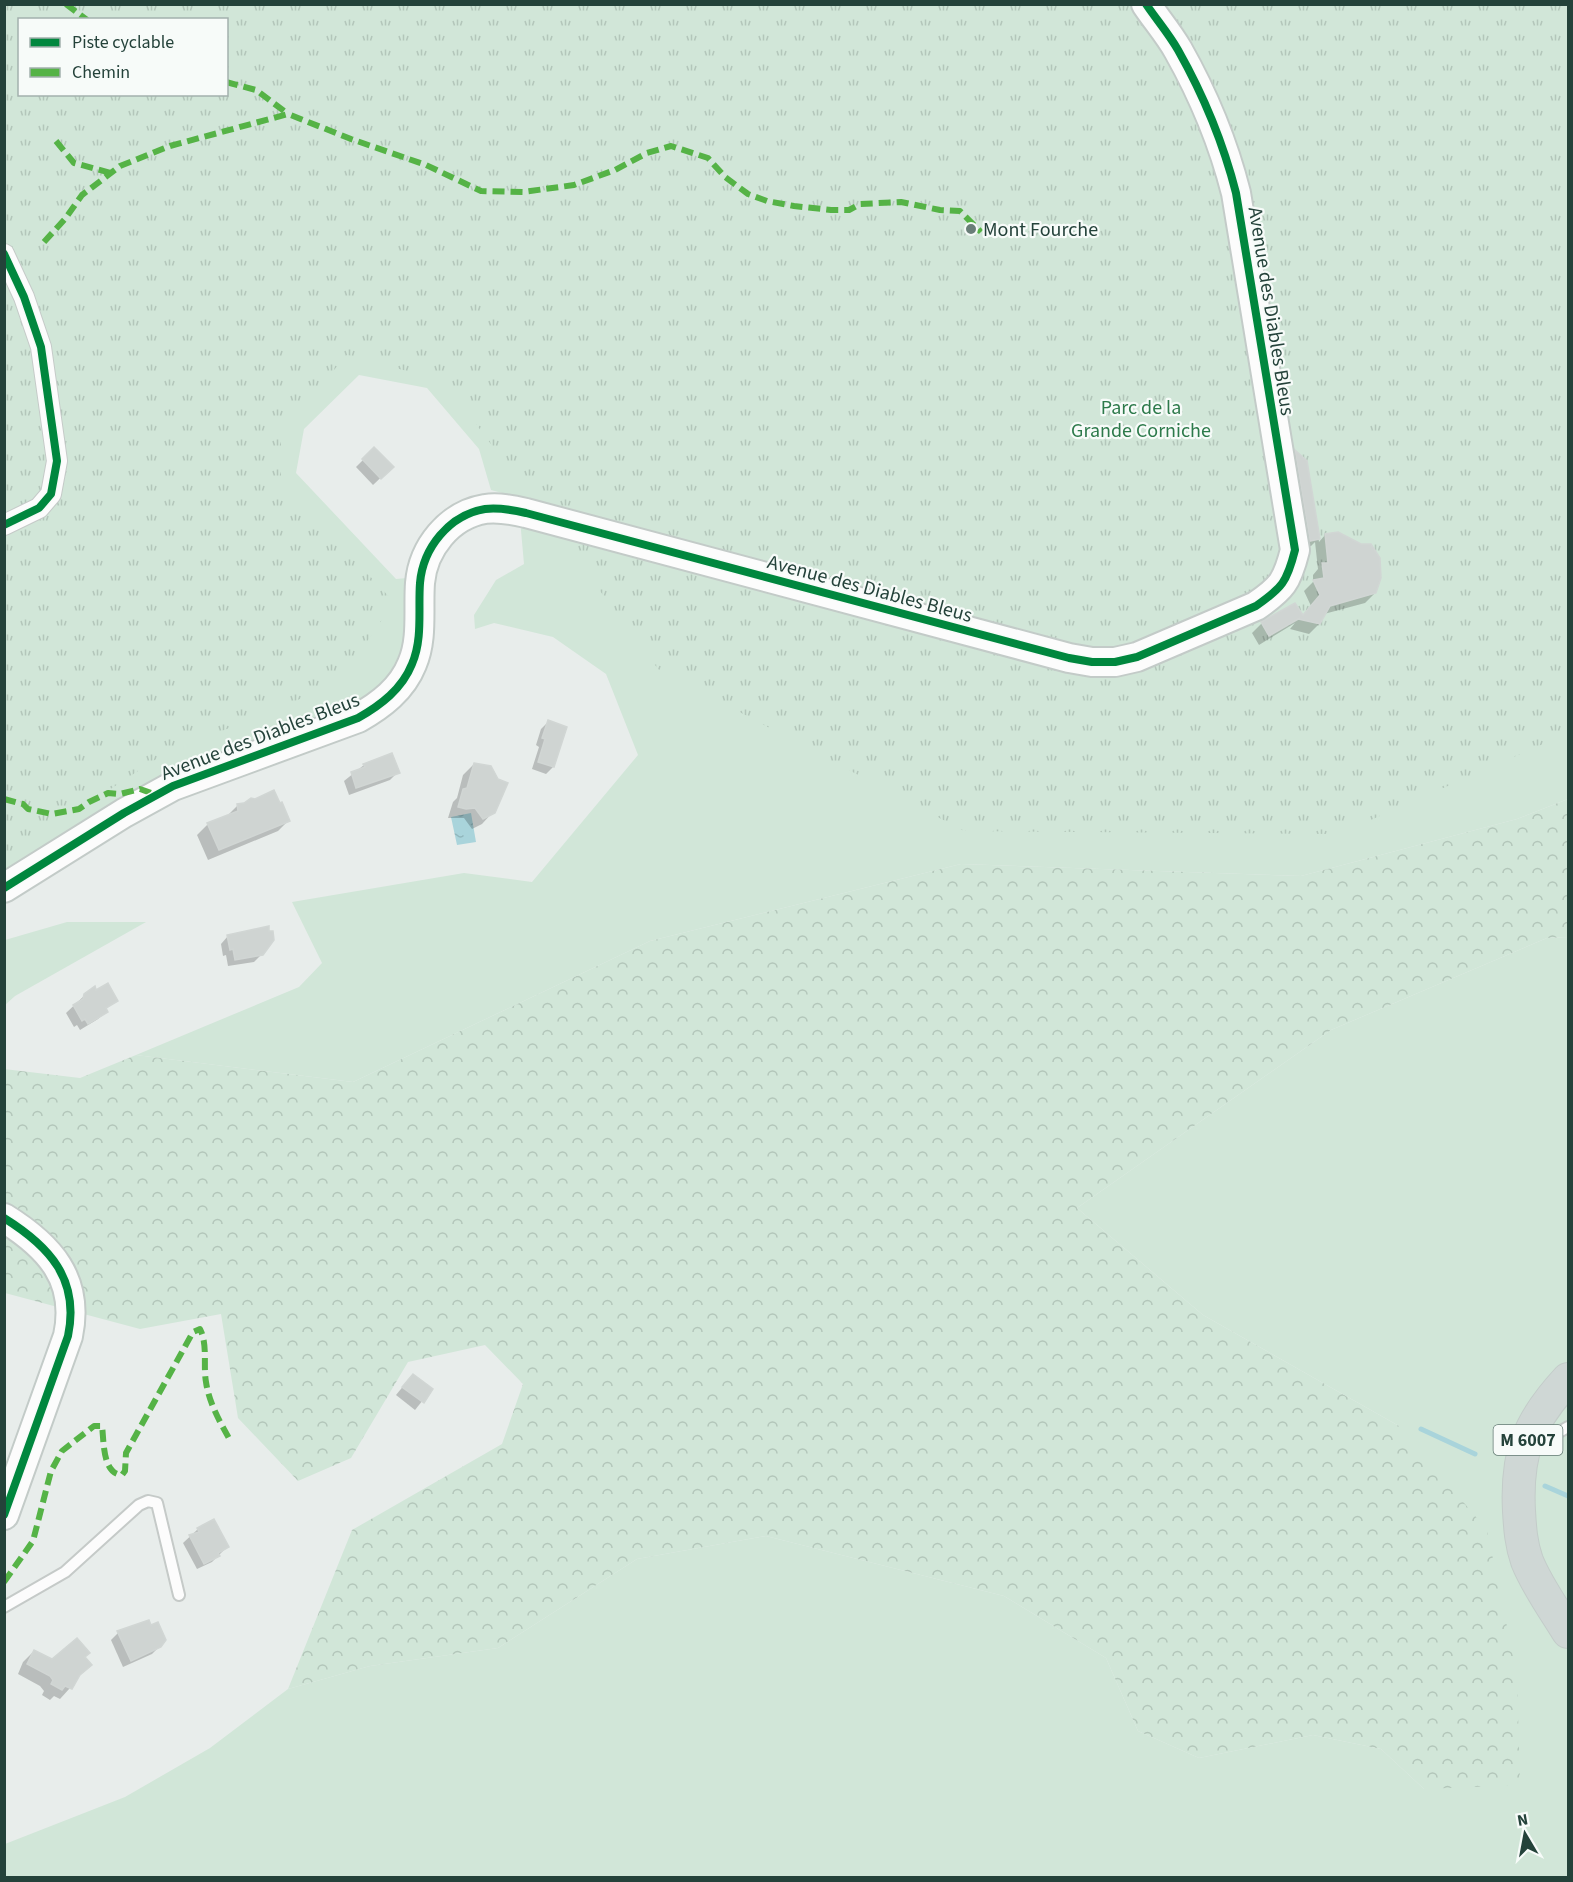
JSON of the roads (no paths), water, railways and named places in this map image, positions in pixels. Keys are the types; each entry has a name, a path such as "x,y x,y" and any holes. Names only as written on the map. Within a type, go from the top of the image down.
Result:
{"main road":[{"name":"Avenue des Diables Bleus","path":"4,888 124,813 172,786 358,718 376,708 398,688 413,662 419,630 422,572 429,551 438,537 457,520 485,509 526,513 1058,655 1092,662 1114,662 1137,657 1256,606 1270,596 1282,586 1295,550 1267,392 1236,193 1225,149 1208,108 1177,48 1146,4"},
{"path":"4,1218 33,1237 60,1269 66,1282 71,1310 68,1336 4,1515"},
{"name":"M 6007","path":"1569,1379 1534,1422 1520,1463 1518,1485 1521,1542 1527,1562 1538,1584 1569,1632"},
{"name":"M 6007","path":"1519,1512 1538,1444 1556,1416 1569,1402"}],"street":[{"path":"4,254 24,297 41,346 57,461 51,494 39,508 4,525"}],"lane":[{"path":"1538,1444 1569,1427"},
{"path":"4,1607 64,1572 138,1505 148,1501 156,1503 180,1595"}],"water":[{"path":"471,813 476,842 457,845 451,817"}],"waterway":[{"path":"1421,1429 1475,1454"},
{"path":"1545,1486 1568,1496"}],"place":[{"name":"Mont Fourche","path":"971,229"}],"park label":[{"name":"Parc de la Grande Corniche","path":"1141,418"}]}
